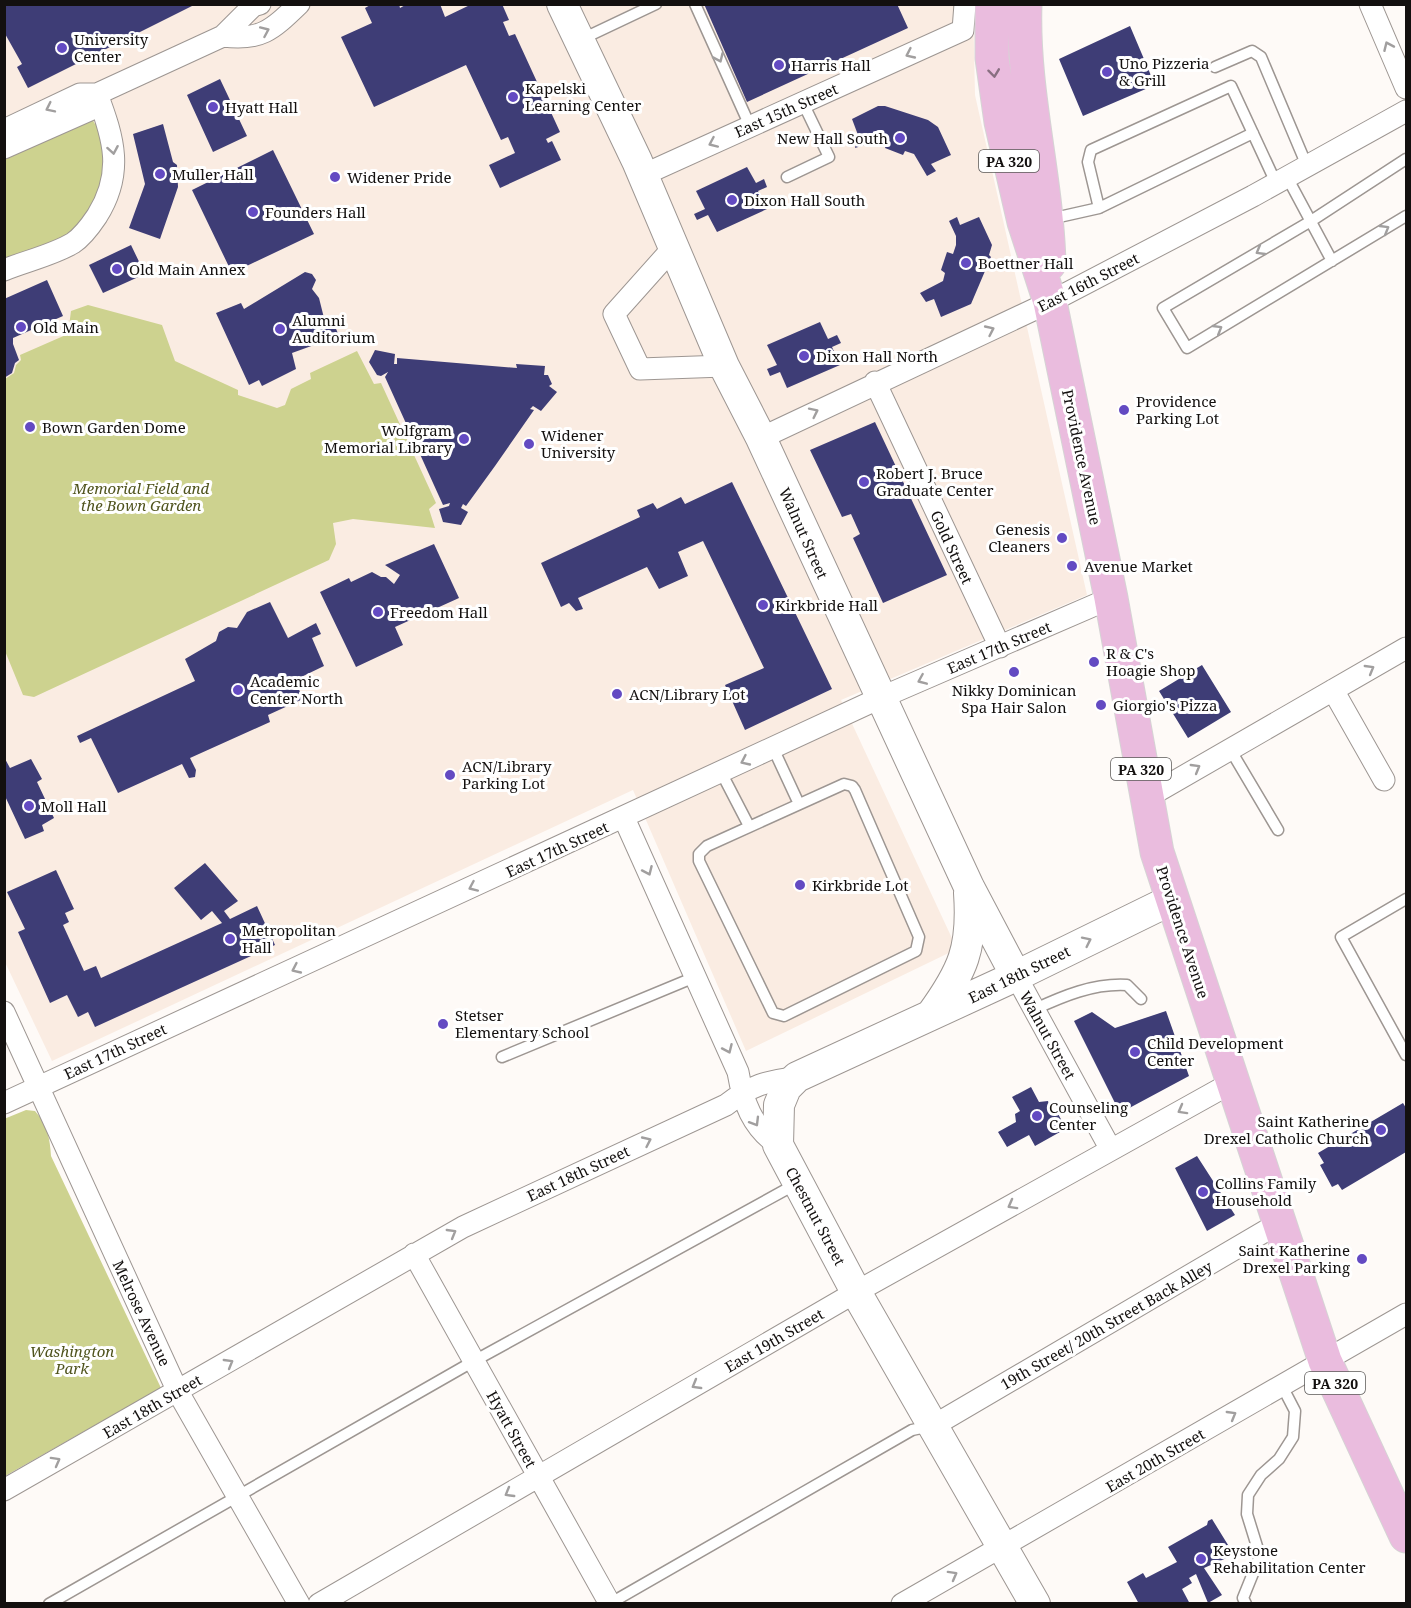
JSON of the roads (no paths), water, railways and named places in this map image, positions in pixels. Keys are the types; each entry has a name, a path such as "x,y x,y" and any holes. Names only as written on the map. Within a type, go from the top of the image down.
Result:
{"main road":[{"name":"Providence Avenue","path":"1024,4 1023,49 1026,82 1048,220 1050,302"},
{"name":"Providence Avenue","path":"990,7 992,58 1001,122 1024,222 1050,302 1111,598 1146,798 1171,900 1325,1361 1403,1520"}],"street":[{"path":"4,130 80,94 97,94 223,36 253,6 260,4"},
{"path":"223,36 243,38 268,33 298,4"},
{"name":"Walnut Street","path":"562,4 643,175 672,249 724,366 761,438 969,887 1111,1150"},
{"path":"1370,4 1407,88"},
{"name":"East 15th Street","path":"643,175 963,30 990,7"},
{"path":"4,148 90,110 97,94"},
{"path":"4,270 74,243 93,223 110,195 115,159 106,118 97,94"},
{"name":"East 16th Street","path":"761,438 875,382 1050,302 1407,111"},
{"path":"672,249 614,314 639,369 724,366"},
{"name":"Gold Street","path":"875,382 1000,647"},
{"name":"East 17th Street","path":"4,1102 880,698 1111,598"},
{"path":"1146,798 1407,648"},
{"path":"1333,690 1384,780"},
{"name":"Chestnut Street","path":"624,818 738,1072 741,1093 759,1130 778,1145 856,1292 1035,1604"},
{"path":"930,1016 954,984 967,952 971,922 969,887"},
{"name":"East 18th Street","path":"4,1490 463,1227 726,1105 741,1093 770,1080 797,1077 1016,976 1171,900"},
{"name":"Melrose Avenue","path":"4,1012 178,1392 298,1604"},
{"path":"778,1145 779,1105 786,1088 797,1077"},
{"name":"East 19th Street","path":"319,1604 856,1292 1233,1082"},
{"name":"19th Street/ 20th Street Back Alley","path":"933,1426 1279,1223"},
{"name":"Hyatt Street","path":"414,1254 610,1603"},
{"name":"East 20th Street","path":"902,1604 1407,1314"}],"lane":[{"path":"579,40 656,4"},
{"path":"695,4 750,126"},
{"path":"1215,67 1252,51 1261,57 1307,166"},
{"path":"1099,208 1088,162 1091,150 1232,86 1253,133 1281,180 1311,221 1332,261"},
{"path":"787,177 829,157 803,103"},
{"path":"1048,220 1099,208 1253,133"},
{"path":"1407,159 1311,221 1163,308 1187,348 1407,216"},
{"path":"773,748 799,804"},
{"path":"1230,749 1278,830"},
{"path":"721,772 749,826"},
{"path":"844,784 852,786 919,937 919,946 916,951 784,1016 773,1013 699,861 701,849 749,826 844,784"},
{"path":"1407,899 1341,937 1407,1055"},
{"path":"502,1057 695,977"},
{"path":"1034,1010 1065,994 1115,984 1127,985 1141,999"},
{"path":"49,1604 474,1362 798,1183"},
{"path":"1243,1602 1260,1556 1247,1514 1248,1495 1261,1475 1279,1459 1293,1437 1295,1411 1282,1386"},
{"path":"610,1603 912,1430 933,1426"}],"place":[{"name":"University Center","path":"62,48"},
{"name":"Harris Hall","path":"779,65"},
{"name":"Uno Pizzeria & Grill","path":"1107,72"},
{"name":"Kapelski Learning Center","path":"513,97"},
{"name":"Hyatt Hall","path":"213,107"},
{"name":"New Hall South","path":"900,138"},
{"name":"Muller Hall","path":"160,174"},
{"name":"Widener Pride","path":"335,177"},
{"name":"Dixon Hall South","path":"732,200"},
{"name":"Founders Hall","path":"253,212"},
{"name":"Boettner Hall","path":"966,263"},
{"name":"Old Main Annex","path":"117,269"},
{"name":"Old Main","path":"21,327"},
{"name":"Alumni Auditorium","path":"280,329"},
{"name":"Dixon Hall North","path":"804,356"},
{"name":"Providence Parking Lot","path":"1124,410"},
{"name":"Bown Garden Dome","path":"30,427"},
{"name":"Wolfgram Memorial Library","path":"464,439"},
{"name":"Widener University","path":"529,444"},
{"name":"Robert J. Bruce Graduate Center","path":"864,482"},
{"name":"Genesis Cleaners","path":"1062,538"},
{"name":"Avenue Market","path":"1072,566"},
{"name":"Kirkbride Hall","path":"763,605"},
{"name":"Freedom Hall","path":"378,612"},
{"name":"R & C's Hoagie Shop","path":"1094,662"},
{"name":"Nikky Dominican Spa Hair Salon","path":"1014,672"},
{"name":"Academic Center North","path":"238,690"},
{"name":"ACN/Library Lot","path":"617,694"},
{"name":"Giorgio's Pizza","path":"1101,705"},
{"name":"ACN/Library Parking Lot","path":"450,775"},
{"name":"Moll Hall","path":"29,806"},
{"name":"Kirkbride Lot","path":"800,885"},
{"name":"Metropolitan Hall","path":"230,939"},
{"name":"Stetser Elementary School","path":"443,1024"},
{"name":"Child Development Center","path":"1135,1052"},
{"name":"Counseling Center","path":"1037,1116"},
{"name":"Saint Katherine Drexel Catholic Church","path":"1381,1130"},
{"name":"Collins Family Household","path":"1203,1192"},
{"name":"Saint Katherine Drexel Parking","path":"1362,1259"},
{"name":"Keystone Rehabilitation Center","path":"1201,1559"}],"park label":[{"name":"Memorial Field and the Bown Garden","path":"141,496"},
{"name":"Washington Park","path":"72,1360"}]}
